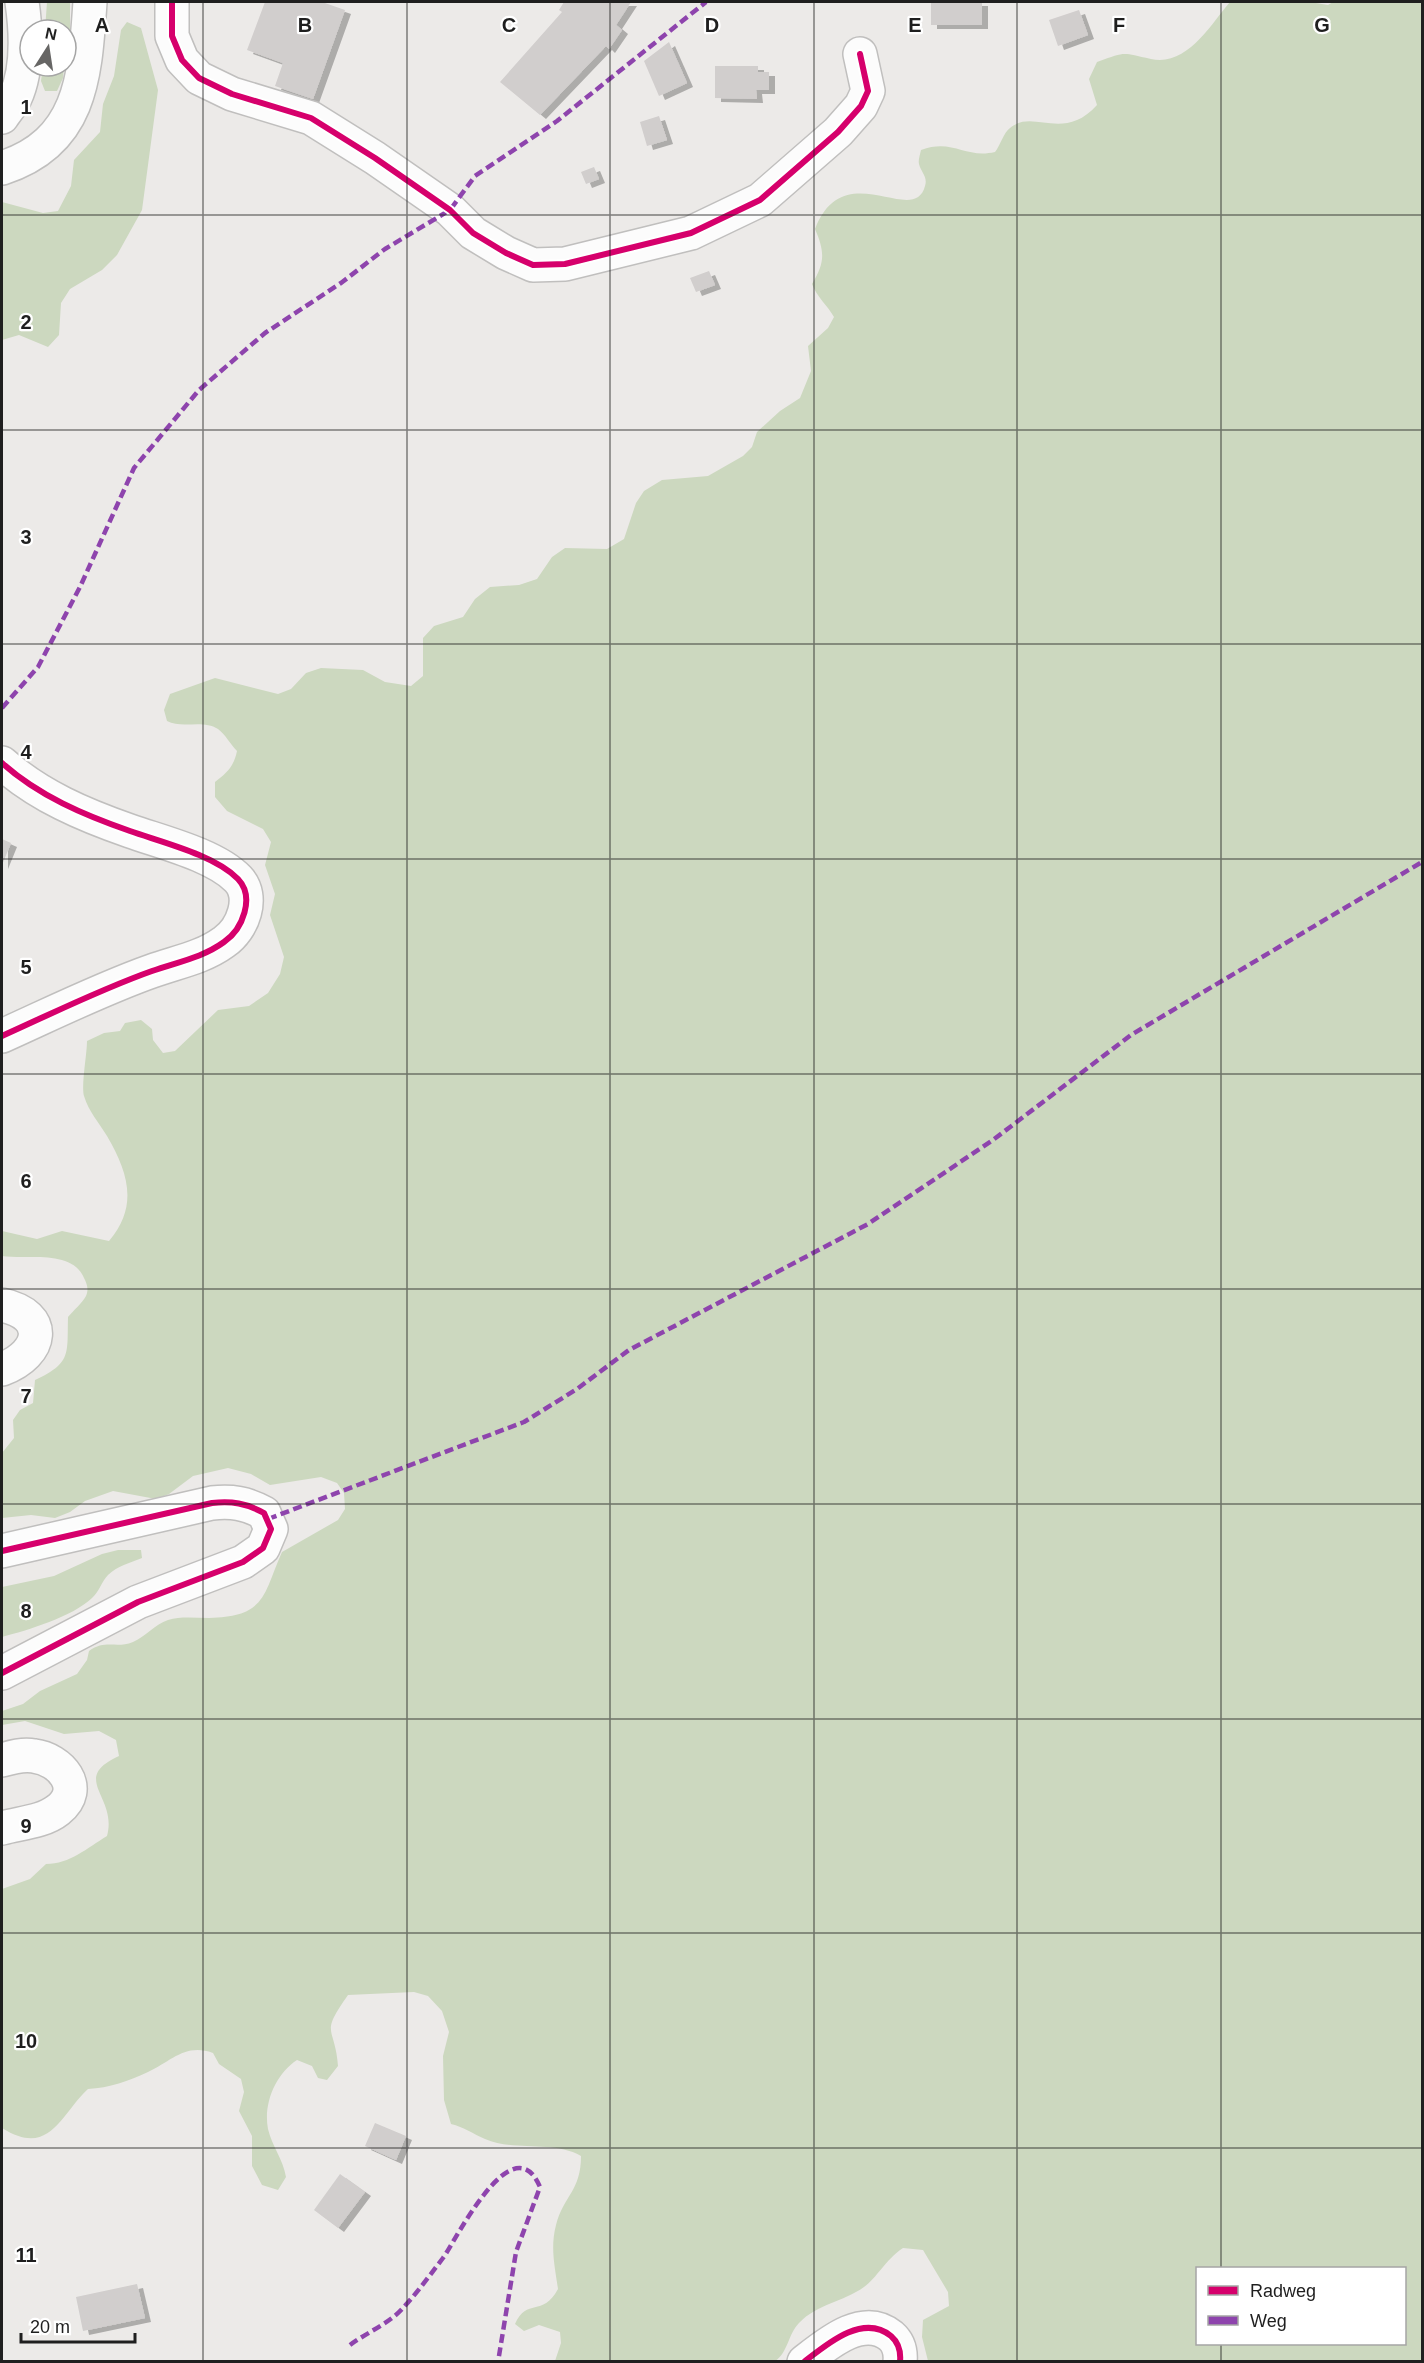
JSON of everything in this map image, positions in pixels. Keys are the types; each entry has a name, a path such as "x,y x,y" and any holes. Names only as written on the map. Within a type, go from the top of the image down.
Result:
{"street":[{"path":"2,117 15,98 21,76 24,43 22,2"},
{"path":"2,168 38,150 58,134 71,115 83,78 90,2"},
{"path":"172,2 172,36 182,60 199,78 232,94 311,118 375,158 450,210 474,233 506,253 533,265 565,264 691,233 760,200 838,132 861,106 868,91 860,54"},
{"path":"2,764 18,778 79,811 179,848 227,870 244,887 247,898 243,915 235,932 225,942 206,953 146,974 2,1036"},
{"path":"2,1305 24,1313 33,1322 36,1333 36,1343 29,1354 2,1369"},
{"path":"2,1551 229,1501 243,1503 264,1512 271,1529 263,1548 243,1562 138,1602 2,1673"},
{"path":"2,1760 21,1755 50,1760 68,1776 70,1786 61,1808 53,1814 2,1828"},
{"path":"804,2361 839,2338 860,2328 873,2328 892,2337 899,2347 900,2361"}],"green space":[{"path":"47,2 70,2 70,18 46,18"},
{"path":"1230,2 1310,2 1328,5 1333,2 1422,2 1422,2361 928,2361 922,2337 923,2320 949,2306 948,2292 923,2250 903,2248 864,2287 814,2311 799,2323 783,2353 775,2361 555,2361 561,2343 560,2332 539,2325 524,2331 515,2324 525,2311 546,2303 558,2289 554,2233 559,2215 578,2177 581,2156 558,2148 497,2143 451,2124 444,2100 443,2056 449,2032 442,2011 428,1996 414,1992 348,1995 331,2025 338,2066 327,2080 318,2078 312,2066 297,2060 283,2073 269,2099 267,2109 268,2129 286,2177 278,2190 262,2185 252,2166 252,2136 239,2111 244,2092 241,2079 219,2064 213,2053 203,2050 186,2052 126,2081 88,2089 61,2121 43,2136 32,2138 18,2136 2,2128 2,1889 30,1879 46,1864 71,1858 107,1836 109,1822 96,1781 98,1773 105,1764 119,1756 116,1740 99,1731 64,1734 25,1721 2,1725 2,1711 23,1704 40,1691 77,1674 87,1660 89,1651 95,1647 133,1642 168,1620 228,1617 252,1608 266,1592 282,1552 338,1520 345,1509 344,1493 337,1483 321,1477 270,1485 251,1474 228,1468 193,1476 169,1494 156,1499 113,1491 85,1501 70,1512 55,1518 31,1515 2,1518 2,1453 14,1438 13,1420 20,1410 33,1403 35,1380 56,1368 65,1356 68,1317 84,1299 87,1284 78,1269 59,1259 2,1256 2,1231 37,1239 62,1231 109,1241 124,1215 127,1202 125,1176 114,1149 88,1107 84,1096 87,1041 104,1033 120,1031 125,1023 141,1020 152,1029 153,1040 163,1053 175,1051 218,1010 249,1006 268,993 280,974 284,957 270,915 275,894 265,865 271,842 263,829 227,811 215,797 215,782 229,769 237,751 221,731 212,726 167,721 164,710 170,694 215,678 278,694 291,689 306,673 321,668 363,670 385,682 411,686 423,676 423,638 434,626 463,617 475,599 490,587 519,585 537,579 552,557 565,548 607,549 624,539 636,503 644,491 662,480 708,476 743,456 752,447 757,432 780,411 800,398 811,371 808,346 828,328 834,317 812,284 822,257 821,244 815,229 828,207 843,197 860,194 907,200 918,197 926,183 919,162 921,150 942,146 975,153 995,152 1008,130 1019,123 1029,121 1061,124 1072,122 1097,105 1089,79 1097,62 1124,54 1164,60 1176,57 1197,42"},
{"path":"127,22 141,28 158,90 142,210 117,255 102,270 70,289 61,303 59,335 48,347 19,335 2,340 2,202 43,213 58,211 71,186 74,160 100,132 103,104 114,76 121,30"},
{"path":"41,78 63,78 57,91 45,91"},
{"path":"118,1550 141,1550 142,1558 112,1572 94,1596 73,1611 37,1627 2,1637 2,1587 54,1576 102,1554"}],"building":[{"path":"265,2 322,2 345,10 313,99 275,86 283,63 247,50"},
{"path":"564,2 631,2 616,25 622,30 609,49 606,46 540,115 500,82 562,12 559,10"},
{"path":"931,2 982,2 982,25 931,25"},
{"path":"1079,10 1088,35 1058,46 1049,20"},
{"path":"669,42 687,83 659,96 644,61"},
{"path":"715,66 758,66 758,72 769,72 769,90 756,90 757,99 715,98"},
{"path":"659,116 667,140 647,146 640,122"},
{"path":"594,167 599,179 586,184 581,172"},
{"path":"709,271 715,285 696,292 690,278"},
{"path":"2,839 11,843 2,865"},
{"path":"375,2123 406,2136 396,2160 365,2146"},
{"path":"340,2174 365,2192 338,2228 314,2210"},
{"path":"137,2284 145,2318 83,2331 76,2297"}],"marked path":[{"path":"2,708 38,667 80,587 134,468 199,390 265,333 341,283 385,249 450,210 475,176 557,121 706,2"},
{"path":"268,1519 524,1422 577,1389 629,1350 868,1224 993,1140 1131,1035 1422,862"},
{"path":"350,2345 385,2323 403,2308 443,2258 486,2192 501,2177 515,2169 529,2171 540,2187 516,2252 498,2362"}],"cycle path":[{"path":"172,2 172,36 182,60 199,78 232,94 311,118 375,158 450,210 473,233 506,253 533,265 565,264 691,233 760,200 838,132 861,106 868,91 860,54"},
{"path":"2,763 47,795 79,811 187,850 216,863 238,879 246,895 244,912 237,929 216,947 198,956 114,986 2,1036"},
{"path":"2,1551 212,1503 226,1502 251,1507 264,1513 271,1529 263,1548 243,1562 138,1602 2,1673"},
{"path":"804,2362 834,2340 857,2329 869,2328 880,2330 894,2339 899,2348 900,2362"}]}
